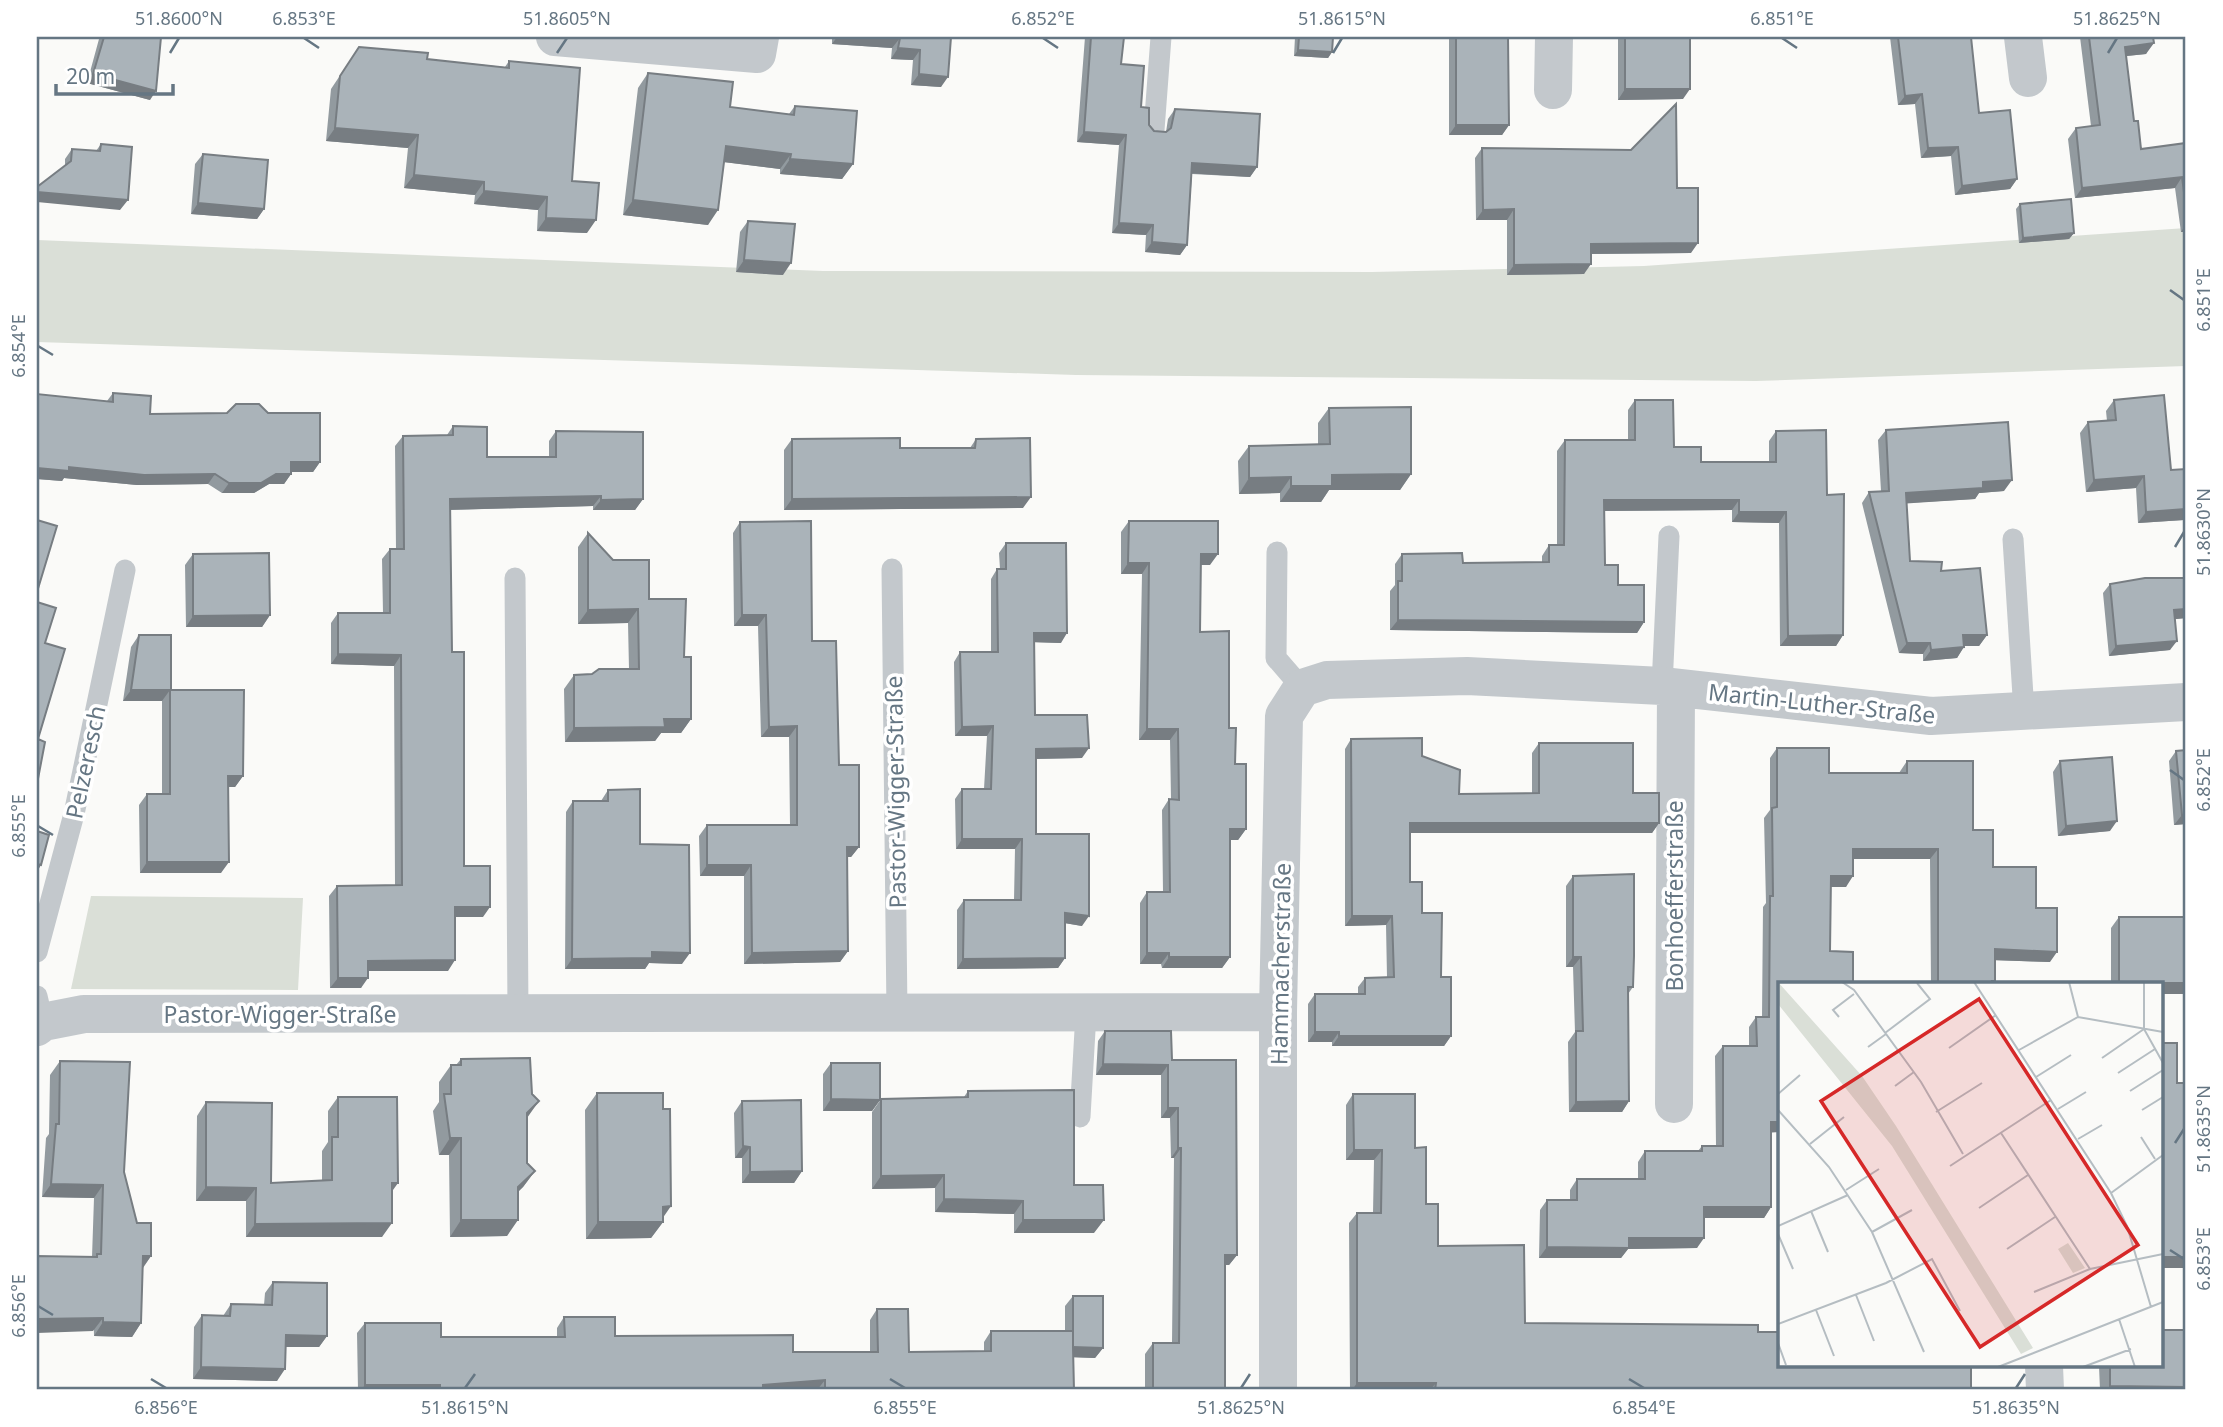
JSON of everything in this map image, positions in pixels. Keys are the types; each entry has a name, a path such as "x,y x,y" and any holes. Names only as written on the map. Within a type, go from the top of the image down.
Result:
{"street":[{"path":"555,37 757,54 760,37"},
{"path":"1553,37 1553,90"},
{"path":"2023,37 2028,78"},
{"name":"Martin-Luther-Straße","path":"1302,688 1327,680 1468,676 1669,687 1931,716 2186,702"},
{"name":"Bonhoefferstraße","path":"1669,687 1674,1104"},
{"name":"Hammacherstraße","path":"1278,1390 1278,1012 1284,716 1302,688"},
{"name":"Pastor-Wigger-Straße","path":"39,1015 1278,1012"},
{"path":"2044,1368 2045,1390"}],"lane":[{"path":"1154,130 1161,37"},
{"path":"1669,537 1669,687"},
{"path":"2013,539 2024,712"},
{"path":"1277,552 1276,658 1302,688"},
{"name":"Pastor-Wigger-Straße","path":"892,569 897,1014"},
{"name":"Pelzeresch","path":"37,952 74,814 125,570"},
{"path":"515,578 518,1013"},
{"path":"1080,1117 1086,1013"}],"shaded area":[{"path":"2186,228 2186,366 1756,381 1076,375 37,342 37,240 823,271 1372,272 1644,266"},
{"path":"91,896 303,898 298,990 71,989"}],"building":[{"path":"104,37 161,37 156,91 93,74"},
{"path":"884,37 951,37 948,77 919,74 920,50 898,48 900,38"},
{"path":"1091,37 1124,37 1121,64 1144,66 1141,107 1149,108 1149,125 1154,131 1166,132 1171,128 1175,109 1260,114 1257,167 1192,163 1187,245 1152,242 1153,225 1119,223 1126,135 1084,132"},
{"path":"1299,37 1333,37 1332,52 1298,50"},
{"path":"1456,37 1508,37 1509,125 1456,125"},
{"path":"1625,37 1690,37 1690,89 1625,89"},
{"path":"1898,37 1971,37 1979,113 2010,110 2017,179 1962,186 1958,147 1928,148 1922,94 1905,96"},
{"path":"2089,37 2153,37 2154,43 2125,47 2134,121 2138,121 2141,149 2186,143 2186,207 2182,177 2082,188 2076,128 2100,125"},
{"path":"359,47 428,53 427,59 509,68 509,61 580,68 572,181 599,183 596,220 546,218 547,197 484,191 484,182 414,175 418,135 335,128 340,76"},
{"path":"648,73 733,82 730,107 794,115 795,106 857,111 853,164 790,159 791,154 726,146 718,210 633,200"},
{"path":"1676,104 1677,188 1698,188 1698,243 1591,244 1591,264 1514,265 1514,209 1483,210 1482,148 1631,150"},
{"path":"101,144 132,147 128,200 37,192 37,187 71,161 72,149 100,151"},
{"path":"203,154 268,160 264,209 198,203"},
{"path":"2071,199 2074,233 2023,238 2020,204"},
{"path":"748,221 795,224 791,263 744,260"},
{"path":"113,393 151,396 150,414 227,413 236,404 259,404 268,413 320,413 320,462 291,462 291,474 276,474 261,483 229,483 215,474 144,475 69,467 69,471 37,468 37,394 113,402"},
{"path":"2164,395 2171,470 2186,469 2186,509 2146,512 2144,476 2094,480 2088,422 2116,420 2114,400"},
{"path":"1635,400 1673,400 1674,447 1701,447 1701,462 1776,462 1776,431 1826,430 1827,495 1844,494 1843,635 1788,636 1786,512 1739,512 1739,500 1604,500 1605,565 1618,565 1618,585 1644,585 1644,622 1398,620 1398,581 1402,581 1402,554 1462,553 1463,563 1549,562 1549,545 1564,545 1565,440 1635,440"},
{"path":"1411,407 1411,474 1332,475 1332,486 1291,486 1291,477 1249,478 1249,446 1330,444 1329,408"},
{"path":"2008,422 2012,480 1983,482 1983,488 1906,493 1910,561 1942,562 1941,571 1980,568 1987,635 1963,635 1964,647 1931,650 1930,643 1907,643 1869,492 1889,491 1886,430"},
{"path":"453,426 487,427 487,457 556,457 556,431 643,432 643,499 601,500 601,496 450,499 452,652 464,652 464,866 490,866 490,907 455,907 455,960 368,961 368,978 338,978 337,886 402,885 401,655 338,654 338,613 390,613 390,549 404,549 403,436 453,435"},
{"path":"900,438 900,448 975,448 976,439 1030,438 1031,497 792,499 792,439"},
{"path":"37,520 57,526 37,592"},
{"path":"811,521 812,641 836,641 839,765 859,765 859,847 847,847 848,951 752,953 751,865 707,865 707,825 797,825 797,726 769,727 766,615 742,615 740,522"},
{"path":"1129,521 1218,521 1218,554 1201,554 1200,632 1229,631 1229,728 1236,728 1235,764 1246,764 1246,829 1230,829 1230,957 1169,957 1169,953 1147,953 1147,892 1170,892 1169,799 1179,800 1178,729 1147,729 1149,563 1128,563"},
{"path":"588,533 613,560 649,560 649,599 686,599 684,657 691,657 691,719 664,719 665,727 574,728 574,675 592,674 599,669 639,669 638,609 588,610"},
{"path":"1006,543 1066,543 1067,633 1034,633 1035,715 1087,715 1089,748 1036,749 1036,834 1089,834 1089,916 1065,913 1065,958 963,959 964,900 1021,900 1022,839 962,839 962,789 991,789 993,726 962,727 960,652 998,652 997,569 1006,569"},
{"path":"269,553 270,615 193,616 193,554"},
{"path":"2145,578 2186,578 2186,609 2174,610 2177,641 2116,646 2110,584"},
{"path":"37,602 56,608 45,643 65,649 38,739 45,742 37,784"},
{"path":"139,635 171,635 171,690 131,690"},
{"path":"170,690 244,690 243,776 228,776 229,862 147,862 147,794 170,794"},
{"path":"1422,738 1422,756 1460,770 1459,794 1539,793 1539,743 1633,743 1633,793 1659,793 1659,823 1410,823 1410,882 1422,882 1422,913 1442,913 1441,977 1451,977 1451,1036 1339,1036 1339,1032 1315,1032 1315,994 1365,994 1365,978 1394,977 1392,916 1352,916 1351,739"},
{"path":"1777,748 1829,748 1829,773 1907,773 1907,761 1973,761 1973,830 1993,830 1993,867 2036,867 2036,908 2057,908 2057,952 1995,949 1995,981 1938,982 1938,849 1853,849 1853,876 1831,876 1830,951 1853,952 1853,982 1778,982 1778,1122 1771,1122 1771,1207 1704,1207 1704,1238 1629,1238 1629,1248 1547,1247 1547,1200 1577,1200 1577,1179 1645,1179 1645,1151 1702,1151 1702,1146 1723,1146 1723,1046 1757,1046 1756,1017 1769,1017 1770,896 1773,896 1772,808 1777,807"},
{"path":"2186,750 2186,815 2182,815 2176,751"},
{"path":"2112,757 2117,821 2066,826 2060,761"},
{"path":"640,789 640,844 689,845 690,953 652,952 652,958 572,959 573,801 608,801 608,790"},
{"path":"37,831 49,835 41,865 37,864"},
{"path":"1634,874 1633,987 1628,987 1629,1101 1576,1102 1576,1031 1583,1031 1581,957 1573,957 1573,876"},
{"path":"2119,917 2186,917 2186,983 2119,982"},
{"path":"1105,1031 1171,1031 1172,1060 1236,1060 1237,1255 1225,1255 1225,1390 1153,1390 1153,1343 1179,1343 1181,1148 1178,1148 1178,1108 1168,1108 1168,1065 1103,1064"},
{"path":"2164,1043 2177,1043 2177,1083 2186,1083 2186,1257 2164,1257"},
{"path":"530,1058 532,1094 539,1101 527,1113 527,1163 535,1171 518,1187 518,1220 461,1220 461,1138 450,1138 444,1094 451,1094 451,1065 461,1065 461,1059"},
{"path":"60,1061 130,1062 124,1172 137,1223 151,1223 151,1256 143,1256 141,1323 103,1322 103,1318 37,1319 37,1256 97,1257 97,1254 101,1254 103,1185 51,1184 56,1124 59,1124"},
{"path":"831,1063 880,1063 880,1100 831,1099"},
{"path":"1074,1090 1074,1185 1103,1185 1104,1220 1023,1220 1023,1201 944,1199 944,1175 881,1176 881,1099 968,1097 968,1091"},
{"path":"597,1093 663,1093 663,1109 670,1109 671,1206 663,1207 663,1222 598,1222"},
{"path":"1353,1094 1415,1094 1415,1148 1426,1147 1426,1204 1438,1204 1438,1246 1524,1245 1525,1323 1758,1325 1758,1332 1778,1332 1778,1368 1971,1368 1971,1390 1435,1390 1436,1383 1357,1383 1357,1213 1381,1213 1382,1150 1354,1150"},
{"path":"338,1097 397,1097 398,1183 392,1183 392,1223 255,1224 256,1188 206,1187 206,1102 272,1103 271,1183 332,1180 332,1137 338,1137"},
{"path":"801,1100 802,1171 750,1172 750,1147 743,1146 742,1101"},
{"path":"273,1282 327,1283 327,1336 286,1335 285,1369 201,1367 202,1315 230,1316 231,1304 272,1305"},
{"path":"1073,1296 1103,1296 1103,1348 1073,1347 1074,1390 825,1390 825,1380 763,1385 763,1390 440,1390 440,1385 365,1385 365,1323 441,1323 441,1337 565,1337 564,1317 615,1317 615,1336 793,1335 793,1352 878,1352 877,1309 908,1309 909,1352 991,1351 991,1331 1073,1331"},
{"path":"2164,1330 2186,1330 2186,1387 2110,1386 2110,1368 2164,1368"}]}
